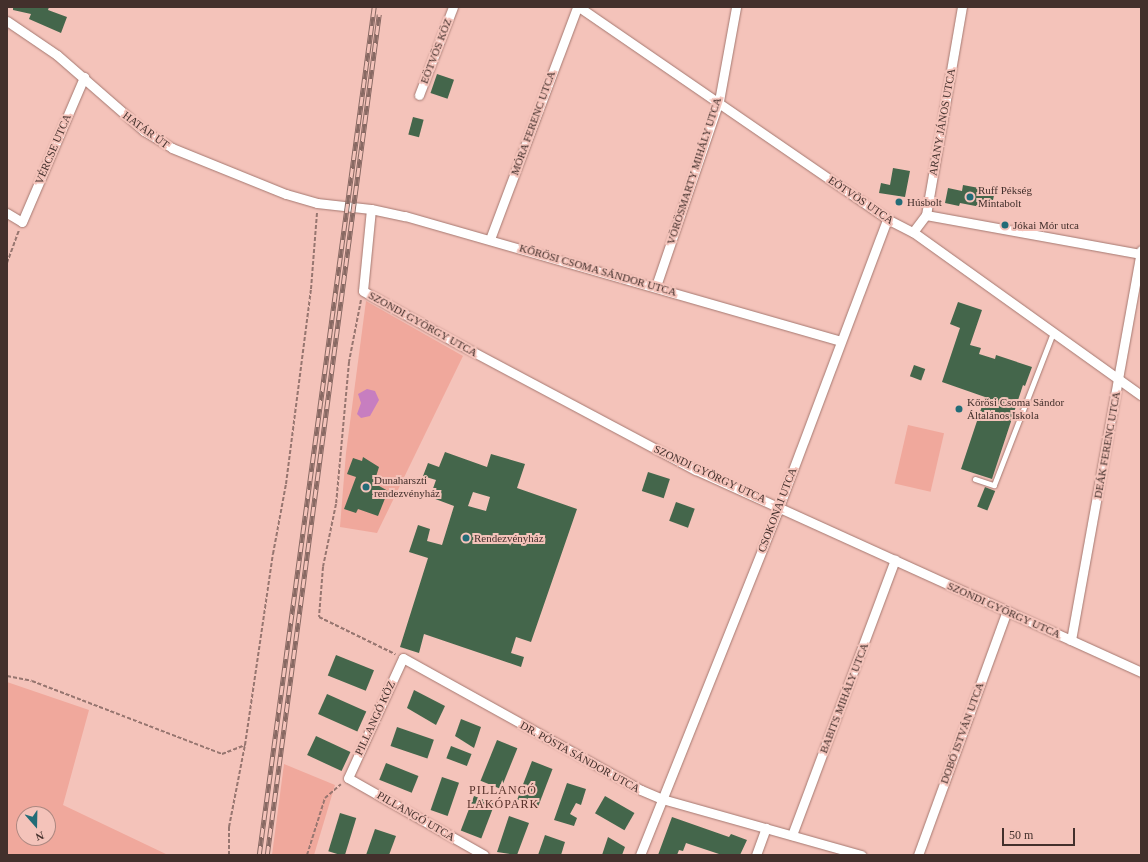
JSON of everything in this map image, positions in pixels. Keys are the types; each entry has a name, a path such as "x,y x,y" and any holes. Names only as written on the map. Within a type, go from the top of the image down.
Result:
{"street":[{"name":"EÖTVÖS KÖZ","path":"419,95 453,7"},
{"name":"EÖTVÖS UTCA","path":"578,7 719,101 887,219 913,232 1141,395"},
{"name":"MÓRA FERENC UTCA","path":"490,239 578,7"},
{"name":"VÖRÖSMARTY MIHÁLY UTCA","path":"656,286 719,101 736,7"},
{"name":"ARANY JÁNOS UTCA","path":"913,232 926,215 962,7"},
{"name":"HATÁR ÚT","path":"7,21 84,77 144,131 172,148 286,194 317,203 354,206"},
{"name":"VÉRCSE UTCA","path":"22,222 84,77"},
{"name":"KŐRÖSI CSOMA SÁNDOR UTCA","path":"354,206 490,239 656,286 840,341"},
{"name":"SZONDI GYÖRGY UTCA","path":"371,209 363,291 450,340 696,470 779,506 1141,672"},
{"path":"7,214 22,222"},
{"path":"926,215 1141,252"},
{"name":"CSOKONAI UTCA","path":"640,855 779,506 887,219"},
{"name":"DEÁK FERENC UTCA","path":"1071,640 1141,252"},
{"name":"BABITS MIHÁLY UTCA","path":"792,835 895,560"},
{"name":"DOBÓ ISTVÁN UTCA","path":"918,855 1007,611"},
{"name":"PILLANGÓ KÖZ","path":"348,778 403,658"},
{"name":"DR. PÓSTA SÁNDOR UTCA","path":"403,658 622,781 662,799 861,855"},
{"name":"PILLANGÓ UTCA","path":"348,778 484,855"},
{"path":"756,855 766,828"}],"lane":[{"path":"975,479 994,485 1053,333"}],"path":[{"path":"229,855 229,827 245,745 273,554 286,484 311,289 317,203"},
{"path":"7,263 22,222"},
{"path":"363,291 349,362 336,504 323,567 319,617 403,658"},
{"path":"7,676 39,683 222,754 245,745"},
{"path":"308,855 325,798 348,778"}],"shaded area":[{"path":"366,301 463,356 377,533 340,527 346,453"},
{"path":"367,389 375,391 379,400 370,416 361,418 357,414 361,403 358,394"},
{"path":"908,425 944,433 931,492 895,483"},
{"path":"7,682 89,710 63,805 168,855 7,855"},
{"path":"284,764 335,785 314,855 272,855"}],"building":[{"path":"13,7 49,7 48,10 67,17 61,33 29,19 31,14 13,10"},
{"path":"437,74 454,80 448,99 430,93"},
{"path":"413,117 424,120 419,137 408,134"},
{"path":"893,168 910,171 905,197 879,193 881,183 890,185"},
{"name":"Ruff Pékség Mintabolt","path":"963,185 995,191 991,209 960,203 959,206 945,203 948,188 962,191"},
{"path":"958,302 982,310 970,345 981,348 979,354 995,359 996,355 1032,367 1025,386 1023,385 992,479 961,469 985,397 942,382 960,328 950,324"},
{"path":"914,365 925,369 921,380 910,376"},
{"path":"445,452 487,467 491,454 525,464 517,488 577,509 531,642 516,637 511,653 524,657 521,667 424,634 419,653 400,647 428,558 409,552 418,525 430,529 427,541 442,545 454,506 430,497 436,480 423,476 428,463 439,467","holes":["473,492 490,497 486,511 468,506"]},
{"name":"Dunaharszti rendezvényház","path":"363,457 379,467 374,483 388,491 378,516 358,509 356,513 344,509 356,477 347,474 353,458 362,461"},
{"path":"648,472 670,479 664,498 642,491"},
{"path":"985,487 995,491 987,511 977,506"},
{"path":"676,502 695,509 688,528 669,521"},
{"path":"336,655 374,670 366,691 328,675"},
{"path":"414,690 445,706 436,725 407,708"},
{"path":"327,694 366,711 357,732 318,714"},
{"path":"461,719 481,727 474,748 455,736"},
{"path":"397,727 434,740 427,759 390,746"},
{"path":"316,736 350,752 342,771 307,755"},
{"path":"497,740 517,748 501,789 481,781"},
{"path":"451,746 472,754 467,766 446,758"},
{"path":"532,761 553,769 538,807 517,799"},
{"path":"386,763 418,776 412,793 379,780"},
{"path":"442,777 459,783 448,816 431,810"},
{"path":"567,783 586,789 581,805 576,803 570,814 577,818 574,826 554,820"},
{"path":"474,796 495,804 481,838 461,831"},
{"path":"605,796 634,813 624,830 595,813"},
{"path":"340,813 356,818 345,855 328,851"},
{"path":"509,816 529,823 517,855 497,852"},
{"path":"672,817 729,837 731,834 747,840 740,855 722,855 686,843 683,851 679,850 677,855 658,855"},
{"path":"375,829 396,836 389,855 366,855"},
{"path":"545,835 565,842 561,855 538,855"},
{"path":"608,837 625,847 622,855 602,855"}],"railway":[{"path":"259,855 374,7"},
{"path":"267,855 379,14"}],"place":[{"name":"Ruff Pékség Mintabolt","path":"970,197"},
{"name":"Húsbolt","path":"899,202"},
{"name":"Jókai Mór utca","path":"1005,225"},
{"name":"Kőrösi Csoma Sándor Általános Iskola","path":"959,409"},
{"name":"Dunaharszti rendezvényház","path":"366,487"},
{"name":"Rendezvényház","path":"466,538"}],"district":[{"name":"PILLANGÓ LAKÓPARK","path":"503,798"}]}
